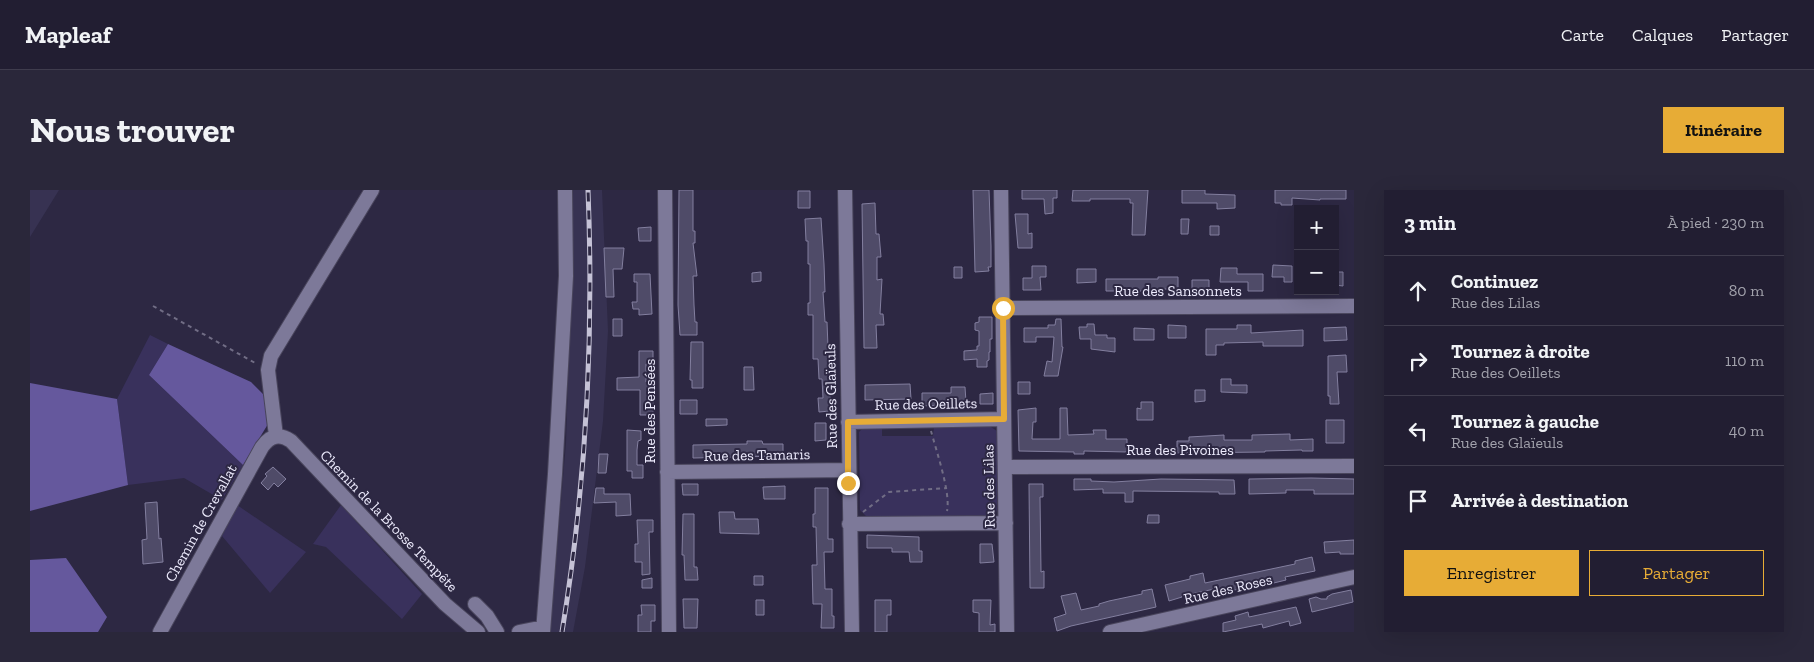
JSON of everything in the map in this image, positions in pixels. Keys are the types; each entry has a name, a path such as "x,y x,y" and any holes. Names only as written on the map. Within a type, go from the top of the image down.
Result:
{"street":[{"path":"276,436 268,370 271,356 372,190"},
{"path":"519,632 534,629 543,631 555,474 566,276 565,190"},
{"name":"Rue des Pensées","path":"665,190 669,632"},
{"name":"Rue des Glaïeuls","path":"845,190 848,270 848,470 854,520 852,632"},
{"name":"Rue des Lilas","path":"1001,190 1006,632"},
{"name":"Rue des Sansonnets","path":"1003,308 1354,306"},
{"name":"Rue des Oeillets","path":"848,422 1004,419"},
{"name":"Chemin de Crevallat","path":"160,632 262,447 267,440 276,436"},
{"name":"Chemin de la Brosse Tempête","path":"276,436 285,437 291,441 445,604 478,632"},
{"name":"Rue des Pivoines","path":"1005,467 1354,466"},
{"name":"Rue des Tamaris","path":"667,472 848,470"},
{"path":"854,520 1006,523"},
{"name":"Rue des Roses","path":"1110,632 1354,577"},
{"path":"475,604 497,632"}],"path":[{"path":"153,306 268,370"},
{"path":"930,426 949,504 945,518"},
{"path":"854,520 889,492 946,488"}],"shaded area":[{"path":"30,190 59,190 30,237"},
{"path":"570,190 602,190 608,331 603,421 585,567 573,632 547,632 556,560 566,443 571,290"},
{"path":"150,335 168,344 149,375 243,465 222,500 184,478 128,485 117,399"},
{"path":"168,344 251,382 269,400 268,424 243,465 149,375"},
{"path":"30,383 117,399 128,485 30,511"},
{"path":"934,427 991,427 997,431 997,511 993,516 867,517 860,510 859,432 863,428 882,428 882,436 933,436"},
{"path":"237,505 306,552 270,593 222,536"},
{"path":"341,505 422,594 402,619 326,547 313,544"},
{"path":"66,558 107,617 98,632 30,632 30,560"}],"building":[{"path":"679,190 693,190 693,231 695,231 695,243 693,243 697,276 693,276 697,335 680,335 678,305"},
{"path":"973,190 989,190 991,267 988,267 989,271 975,272"},
{"path":"1022,190 1057,190 1057,198 1053,198 1053,213 1045,214 1044,199 1022,199"},
{"path":"1073,190 1148,190 1145,235 1132,235 1133,203 1130,203 1130,199 1072,201"},
{"path":"1182,190 1205,190 1205,194 1235,195 1235,208 1217,209 1217,203 1182,203"},
{"path":"1275,190 1346,190 1346,199 1292,198 1292,205 1281,205 1281,203 1275,203"},
{"path":"798,191 810,191 810,208 798,208"},
{"path":"875,203 876,234 879,234 881,257 877,257 877,280 882,279 880,314 883,314 884,325 876,325 877,348 864,348 862,204"},
{"path":"1015,214 1028,214 1028,234 1032,233 1032,248 1018,248"},
{"path":"821,218 825,292 823,292 828,347 831,347 832,392 830,392 830,411 819,412 818,398 823,398 822,379 819,379 818,359 813,359 813,315 808,315 808,303 810,303 810,264 808,264 808,241 806,241 805,219"},
{"path":"1181,219 1189,219 1188,234 1181,234"},
{"path":"1210,226 1219,226 1219,235 1210,235"},
{"path":"651,227 651,241 639,241 638,228"},
{"path":"604,248 624,248 622,269 613,269 614,297 606,297"},
{"path":"1273,265 1292,266 1292,282 1284,282 1284,277 1272,277"},
{"path":"1032,266 1046,266 1046,277 1040,277 1041,290 1023,290 1023,278 1032,278"},
{"path":"954,267 962,267 962,278 954,278"},
{"path":"1221,268 1237,268 1237,274 1263,274 1263,291 1248,291 1248,282 1220,282"},
{"path":"1077,269 1096,269 1096,282 1077,283"},
{"path":"761,272 761,281 752,282 752,273"},
{"path":"1339,272 1343,272 1343,286 1339,286"},
{"path":"634,274 650,274 652,314 639,315 639,309 633,309 632,302 637,302 637,282 634,282"},
{"path":"1158,277 1178,277 1178,292 1170,292 1170,289 1106,291 1106,279 1158,279"},
{"path":"1192,280 1209,280 1209,292 1192,291"},
{"path":"979,317 992,317 992,339 990,339 987,367 977,367 977,359 964,360 964,351 977,350 977,346 979,346 979,331 975,330 975,323 979,322"},
{"path":"613,319 622,319 622,336 613,336"},
{"path":"1056,319 1061,319 1063,347 1058,376 1044,376 1047,361 1052,362 1054,337 1036,337 1036,342 1024,342 1024,328 1048,328 1048,325 1055,325"},
{"path":"1087,324 1094,324 1095,335 1107,335 1107,338 1115,338 1115,352 1091,349 1091,339 1080,339 1079,327 1087,327"},
{"path":"1168,325 1186,326 1186,338 1168,338"},
{"path":"1237,325 1251,325 1251,333 1303,330 1303,346 1263,346 1263,342 1224,343 1224,345 1216,345 1216,355 1206,355 1206,329 1237,329"},
{"path":"1346,327 1347,340 1324,341 1324,328"},
{"path":"1134,328 1154,329 1154,340 1134,340"},
{"path":"691,342 703,342 703,388 692,388 692,380 690,380"},
{"path":"639,351 653,351 653,364 646,364 646,382 648,382 648,401 653,401 653,415 640,415 640,390 617,390 617,378 639,377"},
{"path":"1346,355 1347,372 1337,372 1339,404 1330,404 1330,396 1328,396 1328,356"},
{"path":"744,367 753,367 754,390 744,390"},
{"path":"1221,379 1231,379 1231,385 1247,385 1247,393 1221,392"},
{"path":"1018,382 1030,382 1030,394 1018,394"},
{"path":"910,384 911,399 865,400 865,385"},
{"path":"951,387 965,387 966,402 942,402 942,405 922,406 922,393 951,393"},
{"path":"1195,390 1205,390 1205,401 1195,402"},
{"path":"993,393 993,404 980,404 980,394"},
{"path":"680,400 697,400 697,414 680,414"},
{"path":"1141,402 1153,402 1153,420 1137,420 1137,408 1141,409"},
{"path":"1036,408 1036,422 1033,422 1032,439 1060,439 1060,408 1067,408 1068,435 1094,434 1093,430 1106,430 1106,439 1127,439 1127,452 1084,451 1084,454 1074,454 1074,452 1019,451 1018,410"},
{"path":"706,419 727,419 727,425 706,426"},
{"path":"1326,420 1344,420 1344,443 1326,443"},
{"path":"815,423 826,423 826,440 815,441"},
{"path":"627,430 641,431 641,440 638,441 637,465 643,465 643,478 632,478 632,471 627,471"},
{"path":"1290,434 1290,440 1313,439 1313,451 1177,453 1177,441 1189,441 1189,437 1224,435 1224,440 1252,440 1252,435"},
{"path":"747,441 762,441 763,444 783,444 783,456 693,458 693,445 747,444"},
{"path":"599,454 608,454 606,473 598,473"},
{"path":"273,467 286,479 278,487 274,483 268,490 261,483 267,476 265,474"},
{"path":"1074,479 1114,482 1161,479 1234,480 1235,494 1219,494 1219,492 1133,491 1133,502 1125,502 1125,493 1103,493 1103,489 1074,490"},
{"path":"1249,479 1354,479 1354,494 1314,494 1314,490 1286,490 1286,493 1249,494"},
{"path":"682,484 698,484 698,495 683,495"},
{"path":"1029,484 1043,484 1043,497 1040,497 1041,572 1044,571 1044,588 1030,588"},
{"path":"785,486 785,499 764,499 763,487"},
{"path":"596,488 604,488 604,494 630,494 631,515 616,516 616,502 594,503"},
{"path":"815,488 828,488 828,539 833,539 833,552 824,552 825,589 832,589 834,628 821,628 822,604 813,604 812,565 817,565 816,527 813,527"},
{"path":"157,502 159,539 161,538 163,562 143,564 142,540 147,539 145,503"},
{"path":"719,512 734,512 735,519 758,519 759,534 720,533"},
{"path":"683,514 694,514 694,567 697,567 698,580 685,580 684,555 682,555"},
{"path":"1148,515 1159,515 1159,523 1147,523"},
{"path":"637,520 653,520 653,532 649,532 650,574 642,575 642,562 635,562 635,544 638,544"},
{"path":"867,535 919,537 919,551 922,551 922,562 910,562 909,552 892,552 892,548 867,548"},
{"path":"1354,540 1354,554 1340,554 1340,552 1325,553 1324,542"},
{"path":"980,544 992,544 994,562 980,563"},
{"path":"1312,557 1315,571 1285,577 1286,580 1245,590 1244,588 1220,593 1219,588 1182,596 1169,601 1165,585 1190,579 1190,576 1203,573 1205,583 1295,564 1295,561"},
{"path":"754,576 763,576 763,585 754,585"},
{"path":"652,578 652,588 642,588 642,580"},
{"path":"1152,589 1156,607 1071,626 1057,631 1054,618 1066,614 1061,596 1076,593 1081,610 1099,606 1099,604 1109,601 1142,594 1142,591"},
{"path":"1351,590 1353,602 1312,612 1309,599 1316,597 1327,599 1332,594"},
{"path":"683,599 698,599 697,628 684,628"},
{"path":"756,600 764,600 764,615 756,615"},
{"path":"875,600 891,600 891,615 887,615 887,632 875,632"},
{"path":"973,600 991,600 990,625 995,624 995,632 979,632 979,613 973,612"},
{"path":"641,605 655,605 655,621 651,621 651,632 638,632 638,615 642,615"},
{"path":"1296,607 1301,623 1290,626 1289,621 1263,628 1262,624 1223,632 1223,623 1236,620 1235,616 1248,612 1249,617"}],"railway":[{"path":"562,632 577,522 586,412 590,301 588,190"}],"route":[{"path":"848,483 848,422 1004,419 1003,308"}]}
